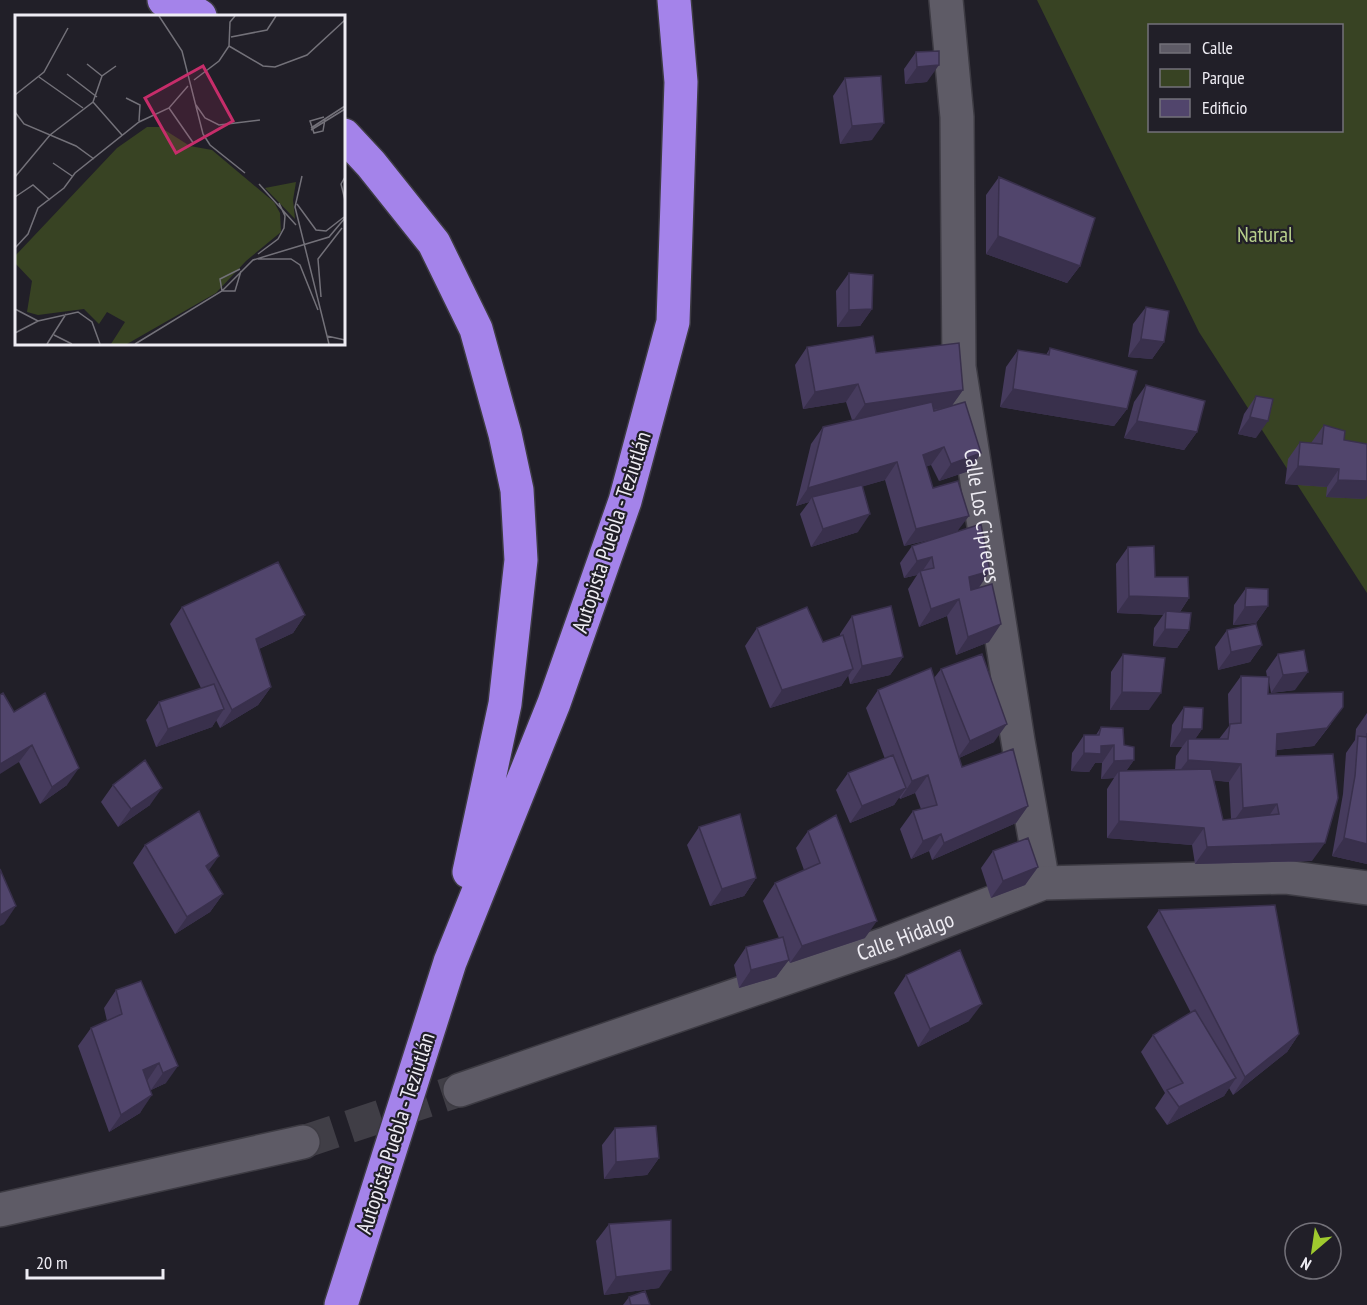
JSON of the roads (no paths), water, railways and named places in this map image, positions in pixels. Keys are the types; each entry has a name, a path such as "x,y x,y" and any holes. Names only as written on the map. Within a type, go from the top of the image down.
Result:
{"highway":[{"path":"164,0 198,15"},
{"name":"Autopista Puebla - Teziutlán","path":"341,1305 450,962 554,703 625,501 670,333 673,321 681,82 674,0"},
{"name":"Autopista Puebla - Teziutlán","path":"345,136 371,164 434,243 476,329 517,490 521,560 505,704 450,962"}],"street":[{"name":"Calle Los Cipreces","path":"946,0 957,117 959,367 1016,729 1043,883"},
{"name":"Calle Hidalgo","path":"459,1090 888,943 1043,883 1285,877 1367,888"},
{"path":"0,1210 303,1142"}],"tunnel":[{"path":"303,1142 460,1090"}],"park label":[{"name":"Natural","path":"1265,234"}]}
